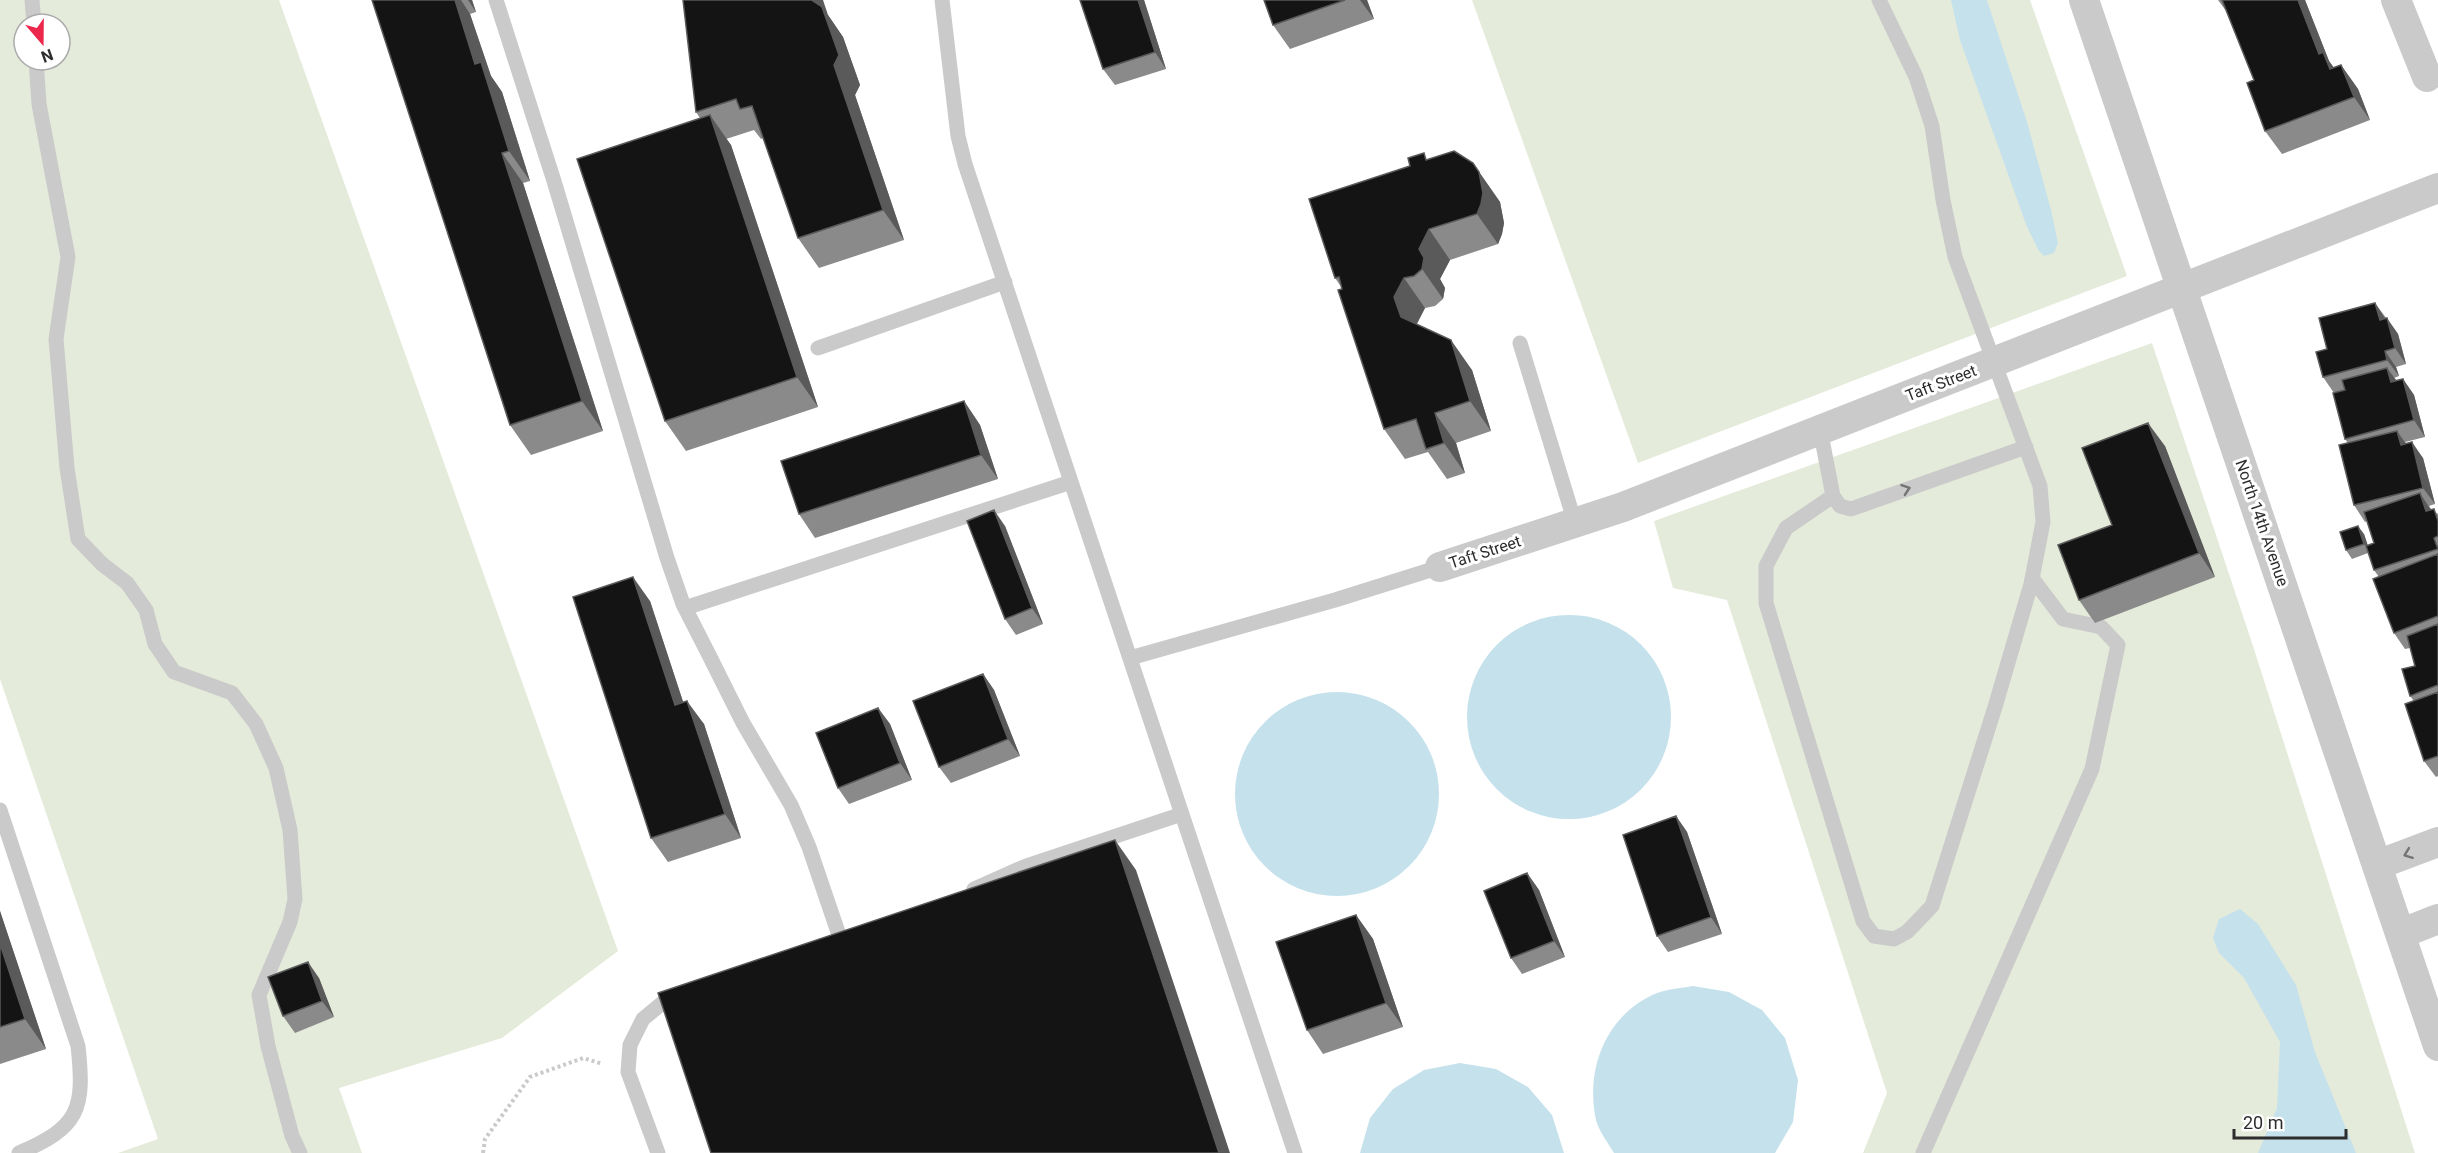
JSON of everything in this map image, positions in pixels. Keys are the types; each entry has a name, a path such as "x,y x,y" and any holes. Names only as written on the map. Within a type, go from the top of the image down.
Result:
{"street":[{"name":"North 14th Avenue","path":"2084,0 2438,1046"},
{"path":"2396,0 2427,77"},
{"name":"Taft Street","path":"1440,567 1623,507 2438,188"},
{"path":"2378,865 2438,842"},
{"path":"2400,934 2438,918"}],"lane":[{"path":"496,0 554,181 667,558 686,608 743,723 791,805 809,847 841,937"},
{"path":"942,0 958,136 1295,1153"},
{"path":"1833,496 1786,528 1766,566 1766,603 1863,921 1874,936 1894,939 1907,932 1932,906 1989,728 2032,578 2043,522 2040,486 1955,257 1943,200 1932,126 1916,76 1879,0"},
{"path":"37,72 39,104 68,256 56,339 67,468 78,539 102,564 127,583 146,610 155,644 174,672 232,693 256,724 276,768 290,830 296,898 290,922 259,995 267,1046 292,1136 300,1153"},
{"path":"818,348 1005,282"},
{"path":"1520,343 1575,523"},
{"path":"1820,429 1833,496 1840,506 1851,508 2026,447"},
{"path":"686,608 1071,482"},
{"path":"1130,658 1335,600 1440,567"},
{"path":"1923,1153 2092,769 2118,645 2101,627 2063,619 2032,578"},
{"path":"0,810 78,1046 81,1078 77,1107 63,1130 19,1153"},
{"path":"957,897 1026,866 1182,814"},
{"path":"658,1153 628,1072 630,1045 643,1019 666,1000 693,986"}],"path":[{"path":"483,1153 485,1139 530,1077 583,1058 628,1072"}],"green space":[{"path":"0,0 279,0 618,951 502,1038 339,1088 362,1153 118,1153 158,1139 0,679"},
{"path":"1472,0 2030,0 2127,276 1638,463"},
{"path":"2152,343 2253,646 2415,1153 1863,1153 1887,1093 1727,600 1673,588 1654,521"}],"water":[{"path":"1951,0 1987,0 2027,122 2051,210 2058,243 2054,253 2044,256 2027,227 1960,40"},
{"path":"1559,615 1579,615 1608,622 1634,638 1648,652 1664,678 1671,717 1664,756 1648,782 1634,796 1599,815 1579,819 1559,819 1530,812 1504,796 1490,782 1471,747 1467,727 1467,707 1474,678 1490,652 1504,638 1539,619"},
{"path":"1327,692 1347,692 1376,699 1402,715 1416,729 1432,755 1439,794 1432,833 1416,859 1402,873 1367,892 1347,896 1327,896 1298,889 1272,873 1258,859 1239,824 1235,804 1235,784 1242,755 1258,729 1272,715 1307,696"},
{"path":"2240,909 2258,924 2296,985 2315,1052 2356,1153 2258,1153 2277,1108 2280,1042 2244,978 2219,953 2213,938 2219,919"},
{"path":"1693,986 1729,992 1762,1010 1785,1038 1798,1080 1793,1122 1775,1153 1614,1153 1599,1128 1593,1101 1594,1082 1603,1045 1612,1029 1639,1002 1657,993"},
{"path":"1460,1063 1496,1069 1528,1087 1552,1115 1564,1153 1360,1153 1370,1118 1393,1089 1424,1070"}],"building":[{"path":"372,0 455,0 475,64 481,62 509,151 502,153 582,401 510,425"},
{"path":"683,0 812,0 822,7 839,55 834,65 883,210 798,238 752,106 740,109 736,99 696,112"},
{"path":"1080,0 1138,0 1155,52 1103,69"},
{"path":"1264,0 1345,0 1273,25"},
{"path":"2222,0 2298,0 2319,54 2323,52 2330,69 2341,65 2354,97 2265,131 2247,83 2254,80"},
{"path":"710,115 797,377 665,421 577,159"},
{"path":"1454,151 1473,163 1479,172 1483,193 1477,214 1429,229 1419,249 1424,258 1422,269 1414,276 1404,278 1394,297 1401,317 1451,340 1470,401 1435,413 1444,443 1426,449 1416,419 1384,429 1338,290 1342,289 1339,277 1335,278 1309,199 1410,166 1408,158 1424,153 1426,160"},
{"path":"2375,303 2380,320 2387,318 2395,348 2385,351 2387,360 2323,377 2316,352 2327,349 2319,318"},
{"path":"2387,368 2391,382 2403,379 2414,420 2345,439 2333,393 2345,390 2342,380"},
{"path":"964,401 981,455 799,514 781,461"},
{"path":"2148,423 2199,553 2079,600 2058,545 2112,525 2082,448"},
{"path":"2397,431 2401,445 2412,442 2423,488 2354,505 2339,445"},
{"path":"2420,493 2426,511 2434,509 2438,521 2438,536 2434,538 2438,549 2374,570 2366,546 2374,543 2364,512"},
{"path":"994,510 1032,608 1005,619 967,521"},
{"path":"2358,526 2364,544 2346,550 2340,532"},
{"path":"2438,554 2438,616 2394,633 2373,579"},
{"path":"633,577 675,705 687,701 725,814 651,838 573,597"},
{"path":"2438,624 2438,685 2410,696 2402,669 2415,666 2407,636"},
{"path":"983,674 1008,739 939,767 913,701"},
{"path":"2438,692 2438,756 2424,761 2405,704"},
{"path":"878,708 900,763 838,788 816,733"},
{"path":"1676,816 1711,917 1657,936 1623,835"},
{"path":"1115,840 1219,1153 711,1153 658,993"},
{"path":"1527,873 1554,941 1511,958 1484,891"},
{"path":"1356,915 1386,1003 1307,1030 1276,942"},
{"path":"0,944 25,1019 0,1027"},
{"path":"308,962 322,1001 283,1016 268,977"}]}
